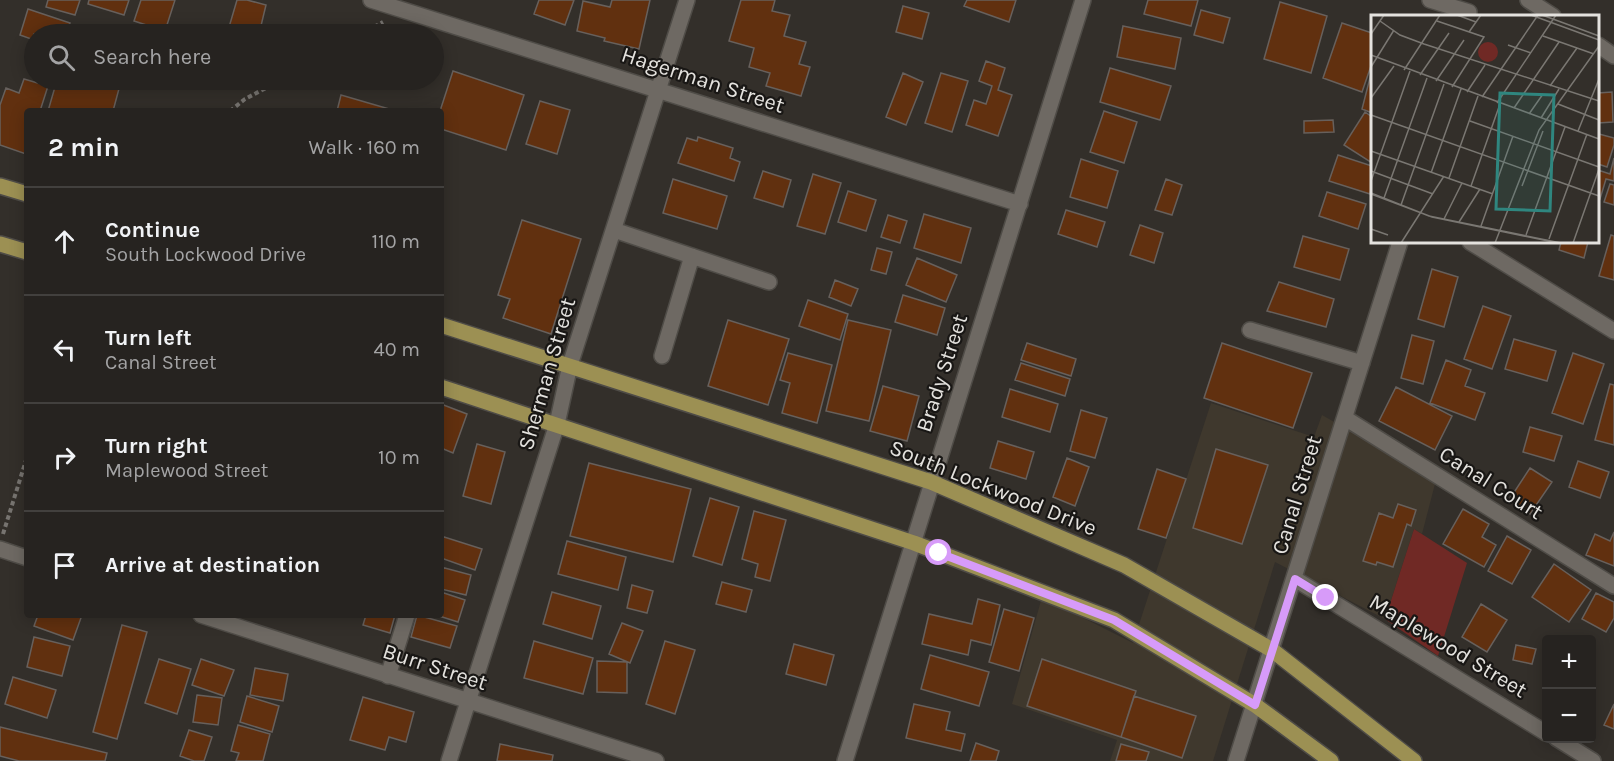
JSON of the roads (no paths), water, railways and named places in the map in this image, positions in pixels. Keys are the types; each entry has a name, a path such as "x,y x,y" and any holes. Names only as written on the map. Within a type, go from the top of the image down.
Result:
{"main road":[{"path":"0,186 24,193"},
{"path":"0,244 24,251"},
{"name":"South Lockwood Drive","path":"444,326 931,482 1124,566 1272,650 1414,761"},
{"path":"444,388 914,543 1114,620 1255,705 1331,761"}],"street":[{"name":"Hagerman Street","path":"371,0 1020,204"},
{"name":"Sherman Street","path":"449,761 557,424 570,365 687,0"},
{"name":"Brady Street","path":"845,761 1083,0"},
{"path":"1430,0 1470,10"},
{"path":"1528,0 1551,15"},
{"path":"1599,46 1614,56"},
{"path":"614,230 769,282"},
{"name":"Canal Street","path":"1236,761 1400,243"},
{"path":"1472,243 1614,331"},
{"path":"662,356 692,256"},
{"path":"1250,330 1362,363"},
{"name":"Canal Court","path":"1345,418 1614,586"},
{"path":"1,544 24,556"},
{"name":"Maplewood Street","path":"1295,579 1542,731"},
{"name":"Burr Street","path":"210,618 656,761"},
{"path":"388,676 406,618"},
{"path":"1564,743 1593,761"}]}
